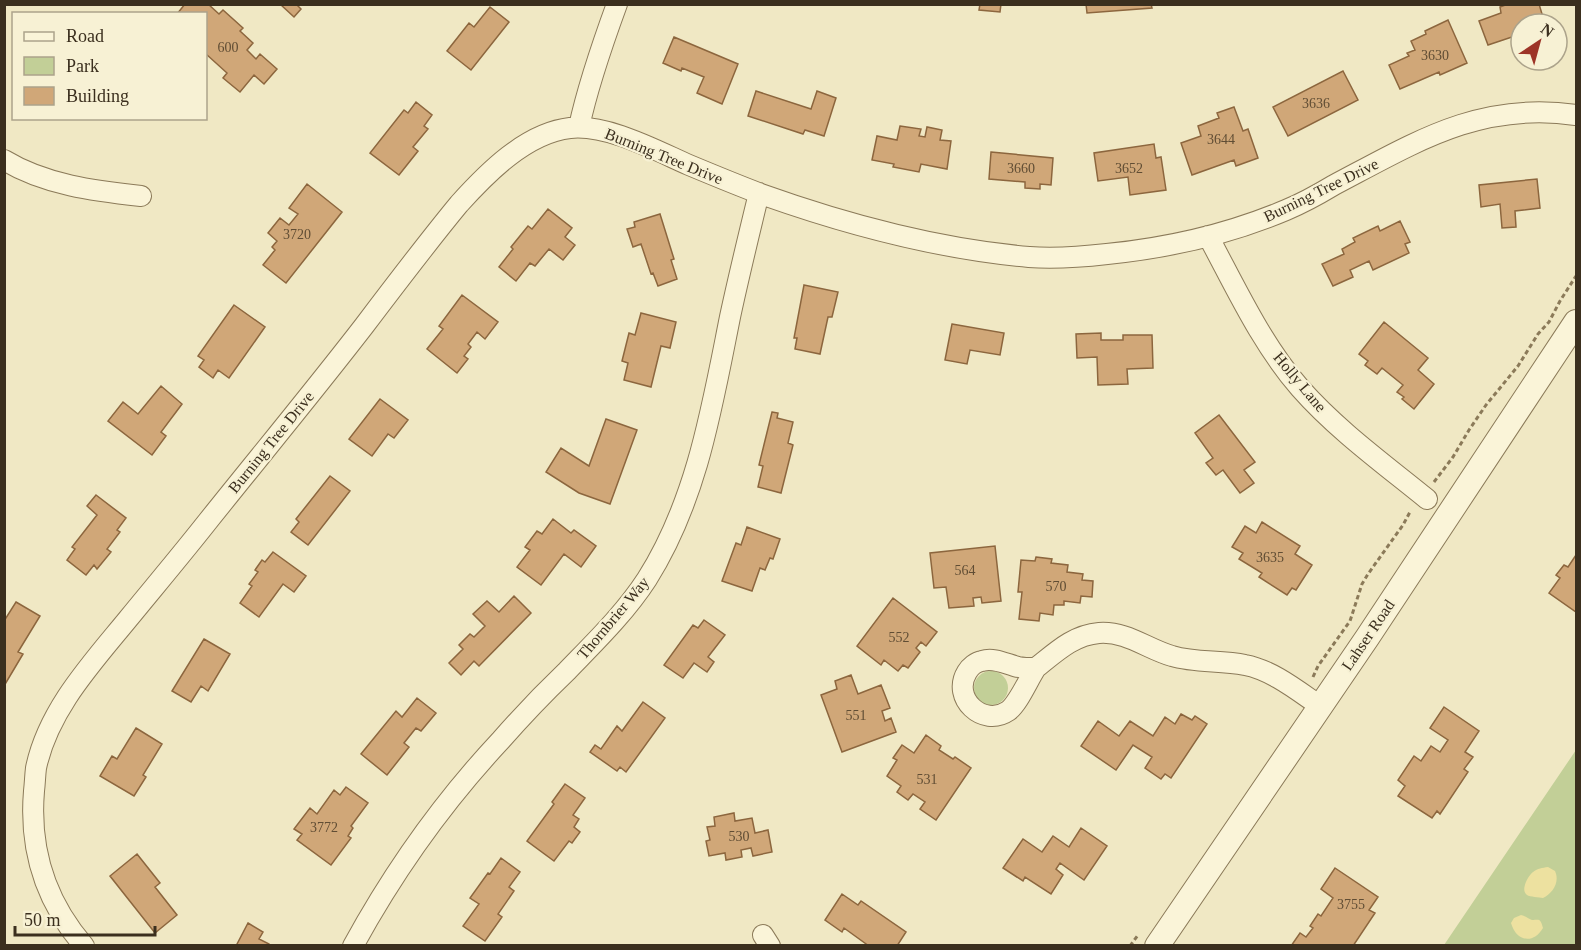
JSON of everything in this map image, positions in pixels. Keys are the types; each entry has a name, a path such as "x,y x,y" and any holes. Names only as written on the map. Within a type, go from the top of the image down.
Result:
{"street":[{"path":"579,127 597,60 618,4"},
{"name":"Burning Tree Drive","path":"84,945 57,908 43,878 33,822 36,769 52,725 70,692 459,204 482,179 521,147 551,132 579,127 602,130 759,193 842,220 994,253 1033,257 1084,256 1153,249 1247,225 1287,209 1416,143 1466,123 1510,113 1539,112 1576,116"},
{"path":"4,160 41,177 76,187 141,196"},
{"name":"Thornbrier Way","path":"353,945 407,856 442,809 499,741 625,608 646,581 661,556 681,512 699,461 759,193"},
{"name":"Holly Lane","path":"1208,236 1249,314 1300,387 1334,422 1422,499"},
{"name":"Lahser Road","path":"1157,945 1320,706 1576,322"},
{"path":"1036,668 1065,645 1081,637 1098,633 1114,633 1132,638 1173,656 1246,665 1259,669 1320,706"}],"path":[{"path":"1311,681 1318,666 1350,621 1362,584 1453,457 1486,405 1518,366 1539,333 1549,322 1576,276"}],"green space":[{"path":"991,671 1003,676 1008,688 1003,700 991,705 979,700 974,688 979,676"},
{"path":"1576,750 1576,945 1444,945"}],"sand":[{"path":"1548,867 1555,871 1557,879 1553,890 1543,898 1527,895 1524,890 1529,877 1540,868"},
{"path":"1521,915 1540,921 1543,928 1530,939 1521,937 1513,929 1511,923 1514,918"}],"building":[{"path":"185,4 208,4 219,14 223,10 243,28 240,31 253,43 247,50 256,59 260,54 277,69 264,84 254,75 240,92 223,78 227,73 207,55 207,12 179,12"},
{"path":"280,4 296,4 301,9 294,17"},
{"path":"980,4 1001,4 1000,12 979,10"},
{"path":"1086,4 1151,4 1152,8 1087,13"},
{"path":"1508,4 1539,4 1541,12 1509,12 1509,38 1488,45 1479,21 1501,13 1500,7"},
{"path":"490,7 509,22 471,70 447,51 469,23 474,27"},
{"path":"1448,20 1467,63 1400,89 1389,65 1409,56 1407,53 1415,50 1411,41"},
{"path":"674,37 738,64 722,104 697,93 704,77 663,63"},
{"path":"1343,71 1358,100 1288,136 1273,107"},
{"path":"756,91 811,109 817,91 836,98 824,136 805,130 803,134 748,116"},
{"path":"416,102 432,115 424,126 428,129 413,147 418,151 399,175 370,153 404,110 408,113"},
{"path":"1234,107 1243,131 1248,129 1258,158 1236,166 1234,160 1192,175 1181,143 1201,136 1198,126 1219,118 1217,113"},
{"path":"900,126 921,129 919,136 925,137 927,127 942,130 940,140 951,141 947,169 921,164 919,172 872,160 877,136 897,140"},
{"path":"1154,144 1156,158 1161,157 1166,190 1130,195 1128,177 1098,181 1094,153"},
{"path":"991,152 1053,158 1051,185 1040,184 1040,189 1025,188 1025,182 989,179"},
{"path":"1537,179 1540,208 1515,211 1516,227 1502,228 1500,204 1481,207 1479,185"},
{"path":"307,184 342,212 286,283 263,265 275,250 272,247 277,241 268,233 280,218 289,225 298,214 289,208"},
{"path":"548,209 572,228 565,237 575,245 563,260 549,249 535,266 530,263 516,281 499,267 528,226 532,229"},
{"path":"660,214 674,259 671,260 677,279 658,286 653,273 651,274 641,244 633,247 627,229 635,227 634,222"},
{"path":"1400,221 1410,242 1405,244 1409,253 1373,270 1369,261 1350,270 1353,277 1333,286 1322,264 1344,254 1342,249 1355,242 1353,238 1378,226 1380,231"},
{"path":"804,285 838,292 832,317 828,317 820,354 795,349 797,338 794,338"},
{"path":"462,295 498,322 485,339 477,332 468,344 471,347 464,356 468,359 457,373 427,349 443,329 439,326"},
{"path":"234,305 265,327 229,378 218,370 213,378 199,367 204,360 198,356"},
{"path":"641,313 676,322 670,348 661,346 651,387 624,380 628,363 622,361 629,333 635,335"},
{"path":"1384,322 1428,358 1418,370 1434,384 1414,409 1397,392 1403,385 1382,368 1377,374 1365,365 1368,361 1359,354"},
{"path":"952,324 1004,333 1000,355 970,350 967,364 945,360"},
{"path":"1101,333 1101,340 1123,340 1123,335 1152,335 1153,368 1127,369 1128,384 1098,385 1097,357 1077,358 1076,334"},
{"path":"161,386 182,404 161,432 166,436 152,455 108,421 123,402 138,414"},
{"path":"380,399 408,420 394,438 388,434 372,456 349,439"},
{"path":"772,412 778,413 777,418 793,422 788,443 793,445 781,493 758,487 763,466 759,465"},
{"path":"1219,415 1255,462 1244,470 1254,483 1240,493 1223,470 1216,475 1206,463 1213,458 1195,433"},
{"path":"606,419 637,430 610,504 579,493 546,472 561,448 589,466"},
{"path":"330,476 350,491 308,545 291,532 299,522 296,519"},
{"path":"96,495 126,518 117,530 120,532 107,549 111,552 97,569 94,565 86,575 67,560 75,549 72,547 97,515 87,506"},
{"path":"553,519 571,533 574,530 596,546 581,567 564,554 541,585 517,567 530,550 525,547 537,531 542,534"},
{"path":"1262,522 1300,546 1295,554 1312,565 1296,590 1292,588 1287,595 1259,577 1262,573 1239,559 1243,553 1232,547 1245,526 1256,533"},
{"path":"747,527 780,539 773,559 770,558 765,570 760,568 752,591 722,581 736,543 741,545"},
{"path":"995,546 1001,601 982,603 981,597 973,598 974,606 949,608 946,587 934,588 930,553"},
{"path":"273,552 306,576 294,592 283,584 259,617 240,603 252,586 249,584 258,572 255,570 262,560 265,562"},
{"path":"1576,555 1576,612 1549,593 1560,578 1556,575 1564,565 1568,567"},
{"path":"1036,557 1052,559 1051,563 1068,565 1067,572 1083,574 1082,580 1093,581 1092,597 1081,596 1080,603 1064,601 1064,605 1054,605 1053,615 1040,613 1039,621 1019,619 1022,592 1018,592 1021,560 1035,561"},
{"path":"514,596 531,613 479,666 474,661 461,675 449,663 463,649 459,645 470,634 474,637 485,626 473,614 487,601 499,612"},
{"path":"893,598 937,632 926,646 921,642 916,648 920,652 908,668 903,665 898,671 884,660 881,665 857,646"},
{"path":"16,602 40,616 18,652 23,654 4,686 4,621"},
{"path":"704,620 725,635 708,657 714,662 707,672 694,663 683,678 664,665 693,625 698,628"},
{"path":"204,639 230,654 208,691 201,686 191,702 172,691"},
{"path":"851,675 858,694 881,685 890,708 882,711 885,721 891,718 896,732 842,752 821,695 837,689 835,681"},
{"path":"417,698 436,713 421,731 416,728 404,743 409,747 387,775 361,754 396,711 402,717"},
{"path":"643,702 665,718 626,772 620,767 617,771 590,752 595,745 601,749 617,726 622,731"},
{"path":"1444,707 1479,731 1465,752 1473,757 1464,769 1468,772 1440,814 1437,811 1432,818 1398,796 1405,786 1398,780 1414,756 1421,761 1431,746 1440,752 1448,740 1430,728"},
{"path":"1181,714 1192,720 1195,716 1207,724 1171,778 1165,774 1161,779 1145,768 1152,757 1133,745 1116,770 1081,746 1098,721 1119,736 1130,721 1153,736 1165,717 1175,724"},
{"path":"136,728 162,744 143,775 146,777 134,796 100,776 112,756 117,759"},
{"path":"926,735 941,746 939,750 971,768 936,820 920,809 925,802 913,794 908,800 897,792 901,786 887,776 897,760 893,758 902,745 914,753"},
{"path":"565,784 585,798 573,815 579,819 574,827 580,832 572,843 569,841 554,861 527,841 554,804 552,802"},
{"path":"346,787 368,803 351,826 353,828 348,836 351,838 331,865 297,840 302,834 294,829 310,808 317,814 334,790 340,795"},
{"path":"734,813 735,821 752,818 755,833 768,830 772,852 753,856 751,848 741,850 742,857 726,860 725,853 709,856 706,841 710,840 707,827 715,826 714,817"},
{"path":"1081,828 1107,846 1084,880 1060,863 1056,869 1063,875 1051,894 1025,877 1023,881 1003,868 1023,839 1042,852 1053,836 1069,847"},
{"path":"137,854 160,883 155,887 177,915 155,933 110,876"},
{"path":"501,858 520,872 509,887 514,891 498,914 502,917 485,941 463,926 479,904 470,898"},
{"path":"1335,868 1378,897 1369,910 1375,913 1353,946 1291,946 1300,933 1306,937 1313,928 1310,926 1318,914 1321,916 1333,898 1321,889"},
{"path":"842,894 858,905 861,901 906,932 897,946 869,946 844,928 842,932 825,920"},
{"path":"248,923 263,932 259,939 269,946 236,946"}]}
